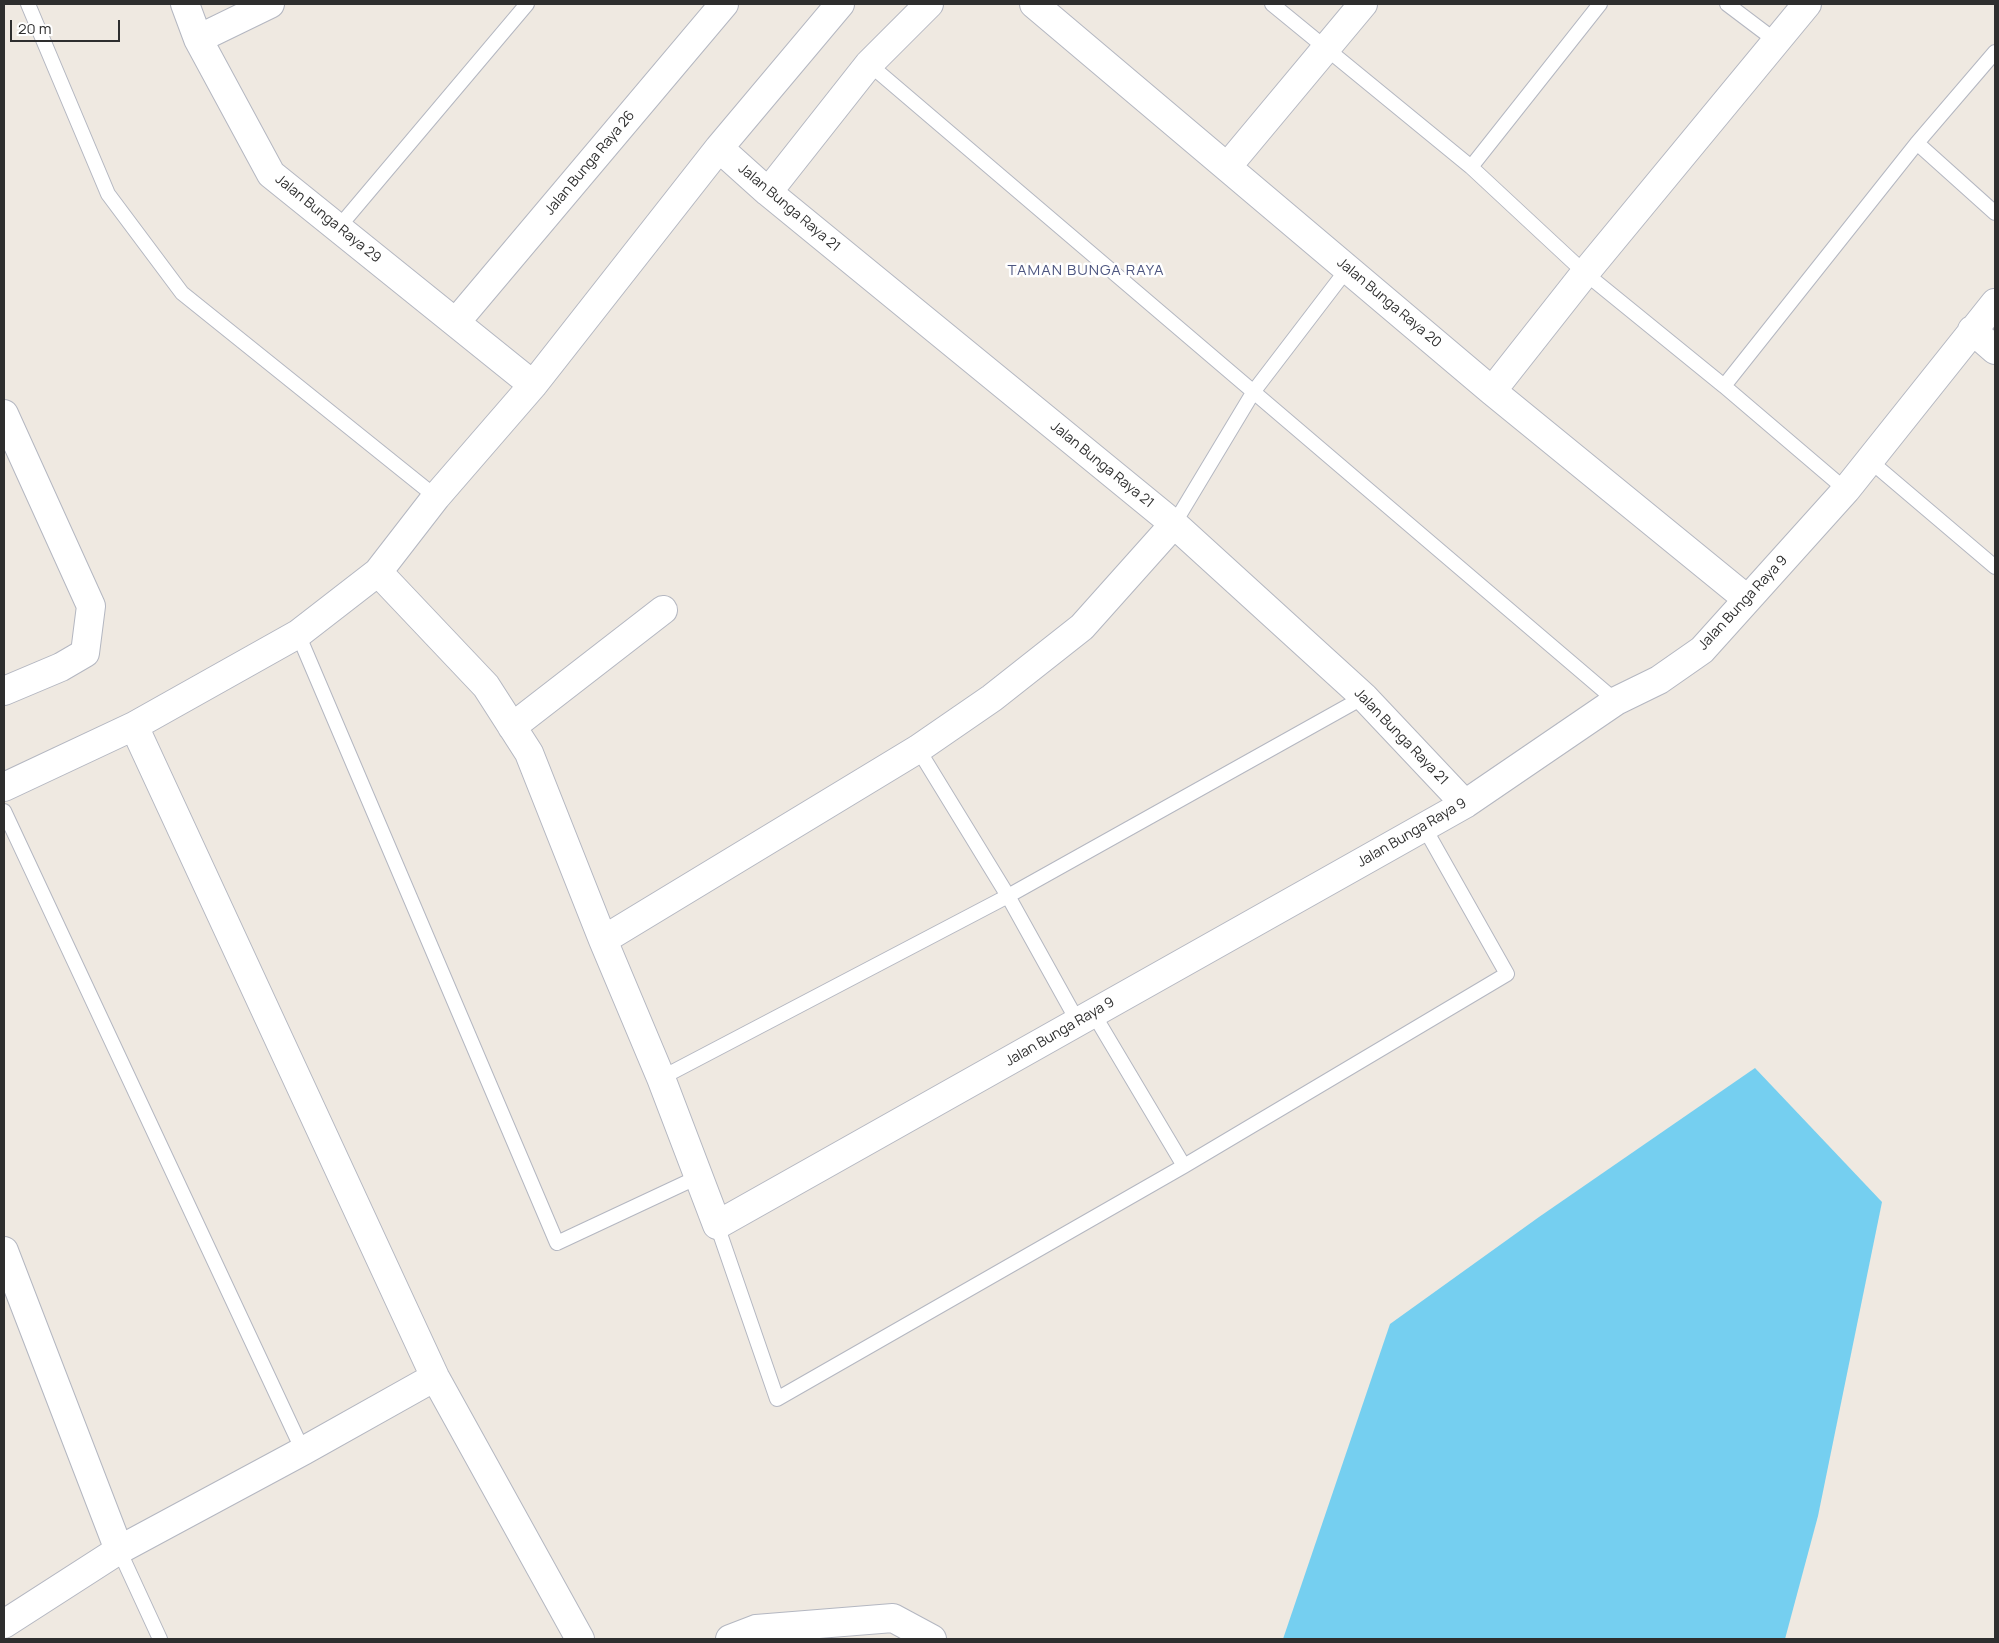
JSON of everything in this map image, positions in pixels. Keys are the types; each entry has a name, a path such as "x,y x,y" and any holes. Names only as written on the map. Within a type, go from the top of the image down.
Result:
{"street":[{"name":"Jalan Bunga Raya 29","path":"185,4 198,39 271,174 533,385"},
{"path":"198,39 270,4"},
{"name":"Jalan Bunga Raya 26","path":"456,322 724,4"},
{"path":"4,787 134,726 298,634 378,572 436,497 533,385 719,148 840,4"},
{"path":"768,192 869,64 929,4"},
{"name":"Jalan Bunga Raya 20","path":"1034,4 1492,391 1747,599"},
{"path":"1227,167 1325,48 1364,4"},
{"path":"1492,391 1584,274 1807,4"},
{"name":"Jalan Bunga Raya 21","path":"719,148 768,192 1174,524 1364,697 1465,804"},
{"name":"Jalan Bunga Raya 9","path":"717,1225 1465,804 1616,701 1659,680 1702,650 1846,490 1995,303"},
{"path":"1972,330 1995,350"},
{"path":"4,414 92,606 85,653 61,667 4,691"},
{"path":"603,940 918,749 992,698 1082,627 1174,524"},
{"path":"378,572 486,686 529,753 603,940 661,1078 717,1225"},
{"path":"512,727 664,610"},
{"path":"134,726 435,1377 580,1639"},
{"path":"4,1251 119,1550"},
{"path":"4,1623 119,1550 303,1452 435,1377"},
{"path":"730,1639 756,1628 892,1618 932,1639"}],"lane":[{"path":"28,4 108,194 182,293 436,497"},
{"path":"338,228 527,4"},
{"path":"1272,4 1471,167 1584,274 1724,386 1846,490"},
{"path":"1471,167 1600,4"},
{"path":"1727,4 1776,41"},
{"path":"1724,386 1917,143 1995,52"},
{"path":"869,64 1616,701"},
{"path":"1917,143 1995,213"},
{"path":"1174,524 1254,391 1348,268"},
{"path":"1869,460 1995,567"},
{"path":"298,634 557,1243 698,1177"},
{"path":"661,1078 1008,896 1364,697"},
{"path":"918,749 1008,896 1184,1166"},
{"path":"4,811 303,1452"},
{"path":"717,1225 777,1399 1184,1166 1507,974 1424,827"},
{"path":"119,1550 160,1639"}],"water":[{"path":"1755,1068 1882,1202 1818,1516 1785,1639 1283,1639 1390,1324 1539,1217"}],"district":[{"name":"TAMAN BUNGA RAYA","path":"1086,271"}]}
